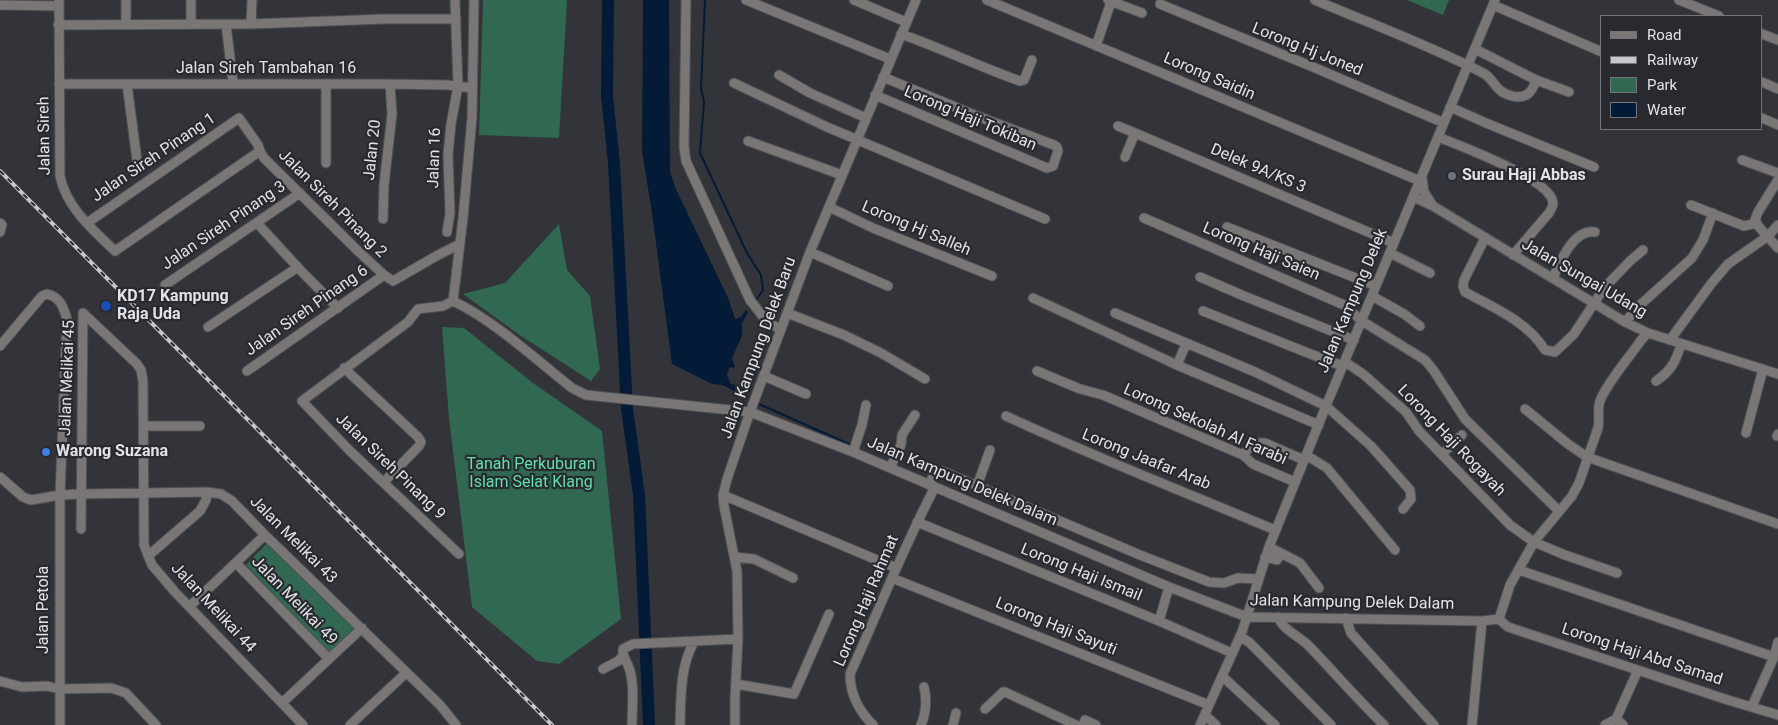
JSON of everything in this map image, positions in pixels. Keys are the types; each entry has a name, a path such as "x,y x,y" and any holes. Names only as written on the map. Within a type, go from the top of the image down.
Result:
{"street":[{"path":"126,0 126,25"},
{"path":"191,0 191,24"},
{"path":"252,0 252,24"},
{"name":"Jalan 16","path":"447,232 450,213 448,155 458,86 455,0"},
{"path":"384,482 421,442 418,437 344,368 408,322 418,309 443,306 453,301 470,147 474,0"},
{"path":"686,0 684,147 686,161 750,300 768,323 781,329"},
{"path":"746,0 890,59"},
{"path":"854,0 906,22"},
{"name":"Jalan Kampung Delek Baru","path":"735,725 738,639 735,557 723,495 750,412 786,313 916,0"},
{"name":"Lorong Saidin","path":"987,0 1421,179"},
{"path":"1315,0 1468,66 1486,75 1497,90 1510,96 1523,97 1529,95 1536,80"},
{"path":"1680,0 1717,15"},
{"path":"1096,46 1109,1 1142,13"},
{"path":"1494,2 1600,51"},
{"name":"Jalan Kampung Delek","path":"1200,725 1240,636 1257,579 1275,530 1494,2"},
{"path":"0,5 58,3"},
{"name":"Jalan Sireh","path":"58,3 61,183 68,200 86,223 115,251"},
{"name":"Lorong Hj Joned","path":"1160,4 1444,123"},
{"path":"58,25 252,24 456,19"},
{"path":"226,24 233,83"},
{"path":"901,34 1020,81 1024,80 1032,60"},
{"path":"1763,34 1778,40"},
{"path":"1475,49 1536,80 1569,92"},
{"path":"779,75 810,93 866,118"},
{"name":"Lorong Haji Tokiban","path":"876,95 1047,168 1053,166 1058,151 1057,147 883,77"},
{"path":"1763,82 1778,89"},
{"path":"734,83 915,166 1045,219"},
{"name":"Jalan Sireh Tambahan 16","path":"59,84 390,84 472,88"},
{"path":"127,84 138,168"},
{"path":"326,84 326,162"},
{"name":"Jalan 20","path":"383,219 384,184 392,114 390,84"},
{"path":"1450,106 1486,123 1594,167"},
{"name":"Jalan Sireh Pinang 1","path":"86,223 239,118 258,145 260,151"},
{"path":"1763,118 1778,125"},
{"name":"Delek 9A/KS 3","path":"1118,126 1394,242"},
{"path":"1125,157 1135,133"},
{"path":"1438,137 1520,173 1547,192 1552,199 1553,206 1549,213 1513,254"},
{"path":"748,141 842,175"},
{"name":"Jalan Sireh Pinang 2","path":"115,251 260,151 264,158 384,276 392,281 395,281 438,254 460,244"},
{"path":"1742,160 1778,173"},
{"path":"1421,179 1424,192 1433,206"},
{"path":"1778,180 1758,212 1756,220 1778,248"},
{"name":"Jalan Sireh Pinang 3","path":"165,285 300,193"},
{"name":"Jalan Sungai Udang","path":"1413,197 1433,206 1625,322 1648,333 1778,374"},
{"path":"1692,205 1744,226 1757,223"},
{"name":"Lorong Hj Salleh","path":"829,207 873,228 992,276"},
{"path":"1625,322 1639,306 1692,258 1703,240 1713,214"},
{"name":"Lorong Haji Saien","path":"1144,218 1349,307 1362,321 1425,360 1465,419 1559,511"},
{"path":"0,223 2,225 0,232"},
{"path":"257,223 338,308"},
{"path":"1670,340 1728,264 1768,236 1778,225"},
{"path":"1227,227 1376,286"},
{"path":"1553,278 1559,264 1579,235 1588,231 1595,232"},
{"path":"1485,238 1464,280 1465,292 1518,322 1538,338 1545,350 1554,352 1574,334 1604,288 1643,250"},
{"path":"810,252 888,286"},
{"path":"1390,253 1430,273"},
{"path":"208,327 298,267"},
{"name":"Jalan Sireh Pinang 6","path":"247,371 384,276"},
{"path":"1200,277 1354,340"},
{"name":"Jalan Petola","path":"0,346 42,296 47,294 55,296 62,304 67,319 60,495 60,725"},
{"path":"1372,296 1404,314 1420,326"},
{"path":"1033,298 1177,365 1319,425"},
{"name":"Jalan Kampung Delek Dalam","path":"453,301 492,326 572,388 586,394 750,412 856,445 890,468 932,483 1169,587 1247,617 1482,621 1499,619"},
{"name":"Lorong Haji Rogayah","path":"1203,310 1313,355 1344,364 1363,374 1406,412 1419,431 1510,525 1534,542 1617,573"},
{"name":"Jalan Melikai 45","path":"81,529 83,313 141,370 143,381 144,493"},
{"path":"786,313 852,339 881,353 925,379"},
{"path":"1115,313 1255,372 1326,406 1371,446 1410,490 1411,499 1403,509"},
{"path":"1499,619 1505,597 1534,542 1572,496 1579,482 1598,428 1602,396 1648,333"},
{"path":"1177,365 1186,344"},
{"path":"1656,381 1669,372 1678,356 1681,344"},
{"name":"Jalan Sireh Pinang 9","path":"344,368 302,400 350,451 459,554"},
{"path":"1746,433 1763,369"},
{"name":"Lorong Sekolah Al Farabi","path":"1037,371 1080,389 1103,395 1243,454 1253,464 1295,482"},
{"path":"764,376 806,394"},
{"path":"856,445 866,405"},
{"path":"1525,409 1587,457 1778,524"},
{"path":"890,468 900,446 902,435 915,415"},
{"name":"Lorong Jaafar Arab","path":"1006,416 1068,445 1275,530"},
{"path":"144,426 200,426"},
{"path":"1442,454 1462,435"},
{"path":"1243,454 1253,443 1265,443 1327,468 1395,550"},
{"path":"977,486 990,450"},
{"path":"932,483 935,472 938,470 1209,582 1224,583 1238,578 1257,579"},
{"name":"Jalan Melikai 43","path":"0,477 23,497 31,500 60,495 81,494 207,492 221,494 232,501 440,705 450,723"},
{"name":"Lorong Haji Rahmat","path":"873,725 858,706 851,690 850,674 917,522 932,483"},
{"path":"148,556 200,511 206,500 207,492"},
{"name":"Jalan Melikai 44","path":"144,493 144,545 152,565 175,592 302,725"},
{"path":"723,495 896,568"},
{"name":"Lorong Haji Ismail","path":"917,522 1159,621 1232,653"},
{"path":"190,606 237,564 265,535"},
{"path":"1269,547 1300,562 1319,588"},
{"path":"1265,556 1277,560 1281,553"},
{"path":"735,557 754,559 793,578"},
{"name":"Jalan Melikai 49","path":"237,564 329,659"},
{"path":"1519,570 1774,657"},
{"name":"Lorong Haji Sayuti","path":"892,578 1209,705"},
{"path":"1159,621 1169,587"},
{"path":"736,684 794,694 829,614"},
{"path":"1278,617 1280,623 1306,643 1384,725"},
{"path":"1346,618 1351,633 1434,725"},
{"name":"Lorong Haji Abd Samad","path":"1499,619 1508,627 1778,714"},
{"path":"1472,725 1482,621"},
{"path":"282,703 362,628"},
{"path":"1240,636 1250,642 1331,725"},
{"path":"632,725 632,692 629,668 622,649 633,644 738,639"},
{"path":"680,725 685,665 688,653 694,642"},
{"path":"1752,706 1774,657 1778,642"},
{"path":"603,669 623,656"},
{"path":"1604,725 1620,722 1638,670"},
{"path":"350,725 406,673"},
{"path":"1222,676 1275,725"},
{"path":"0,681 22,687 111,688 126,693 156,725"},
{"path":"921,725 925,714 926,702 924,687"},
{"path":"984,709 1005,692 1076,725"},
{"path":"953,725 956,713"},
{"path":"1205,715 1216,725"},
{"path":"1084,722 1096,725"}],"green space":[{"path":"483,0 567,0 559,138 479,135"},
{"path":"1407,0 1449,0 1443,15"},
{"path":"559,224 567,270 590,296 600,369 591,381 521,336 463,294 505,283"},
{"name":"Tanah Perkuburan Islam Selat Klang","path":"442,327 464,328 533,383 602,431 621,619 559,664 537,661 472,607 449,418"},
{"path":"268,542 354,628 329,653 246,565"}],"water":[{"path":"643,0 669,0 670,171 675,187 729,300 735,319 741,317 746,310 748,312 742,323 742,336 732,358 735,367 729,368 727,376 731,384 739,386 747,393 745,397 723,385 712,384 672,364 642,151"}],"waterway":[{"path":"608,0 607,96 614,163 627,409 639,495 649,725"},
{"path":"705,0 701,88 704,102 700,153 747,253 761,275 763,290 756,300"},
{"path":"759,404 851,445"}],"railway":[{"path":"0,171 552,725"}],"place":[{"name":"Surau Haji Abbas","path":"1452,176"},
{"name":"KD17 Kampung Raja Uda","path":"106,306"},
{"name":"Warong Suzana","path":"46,452"}]}
